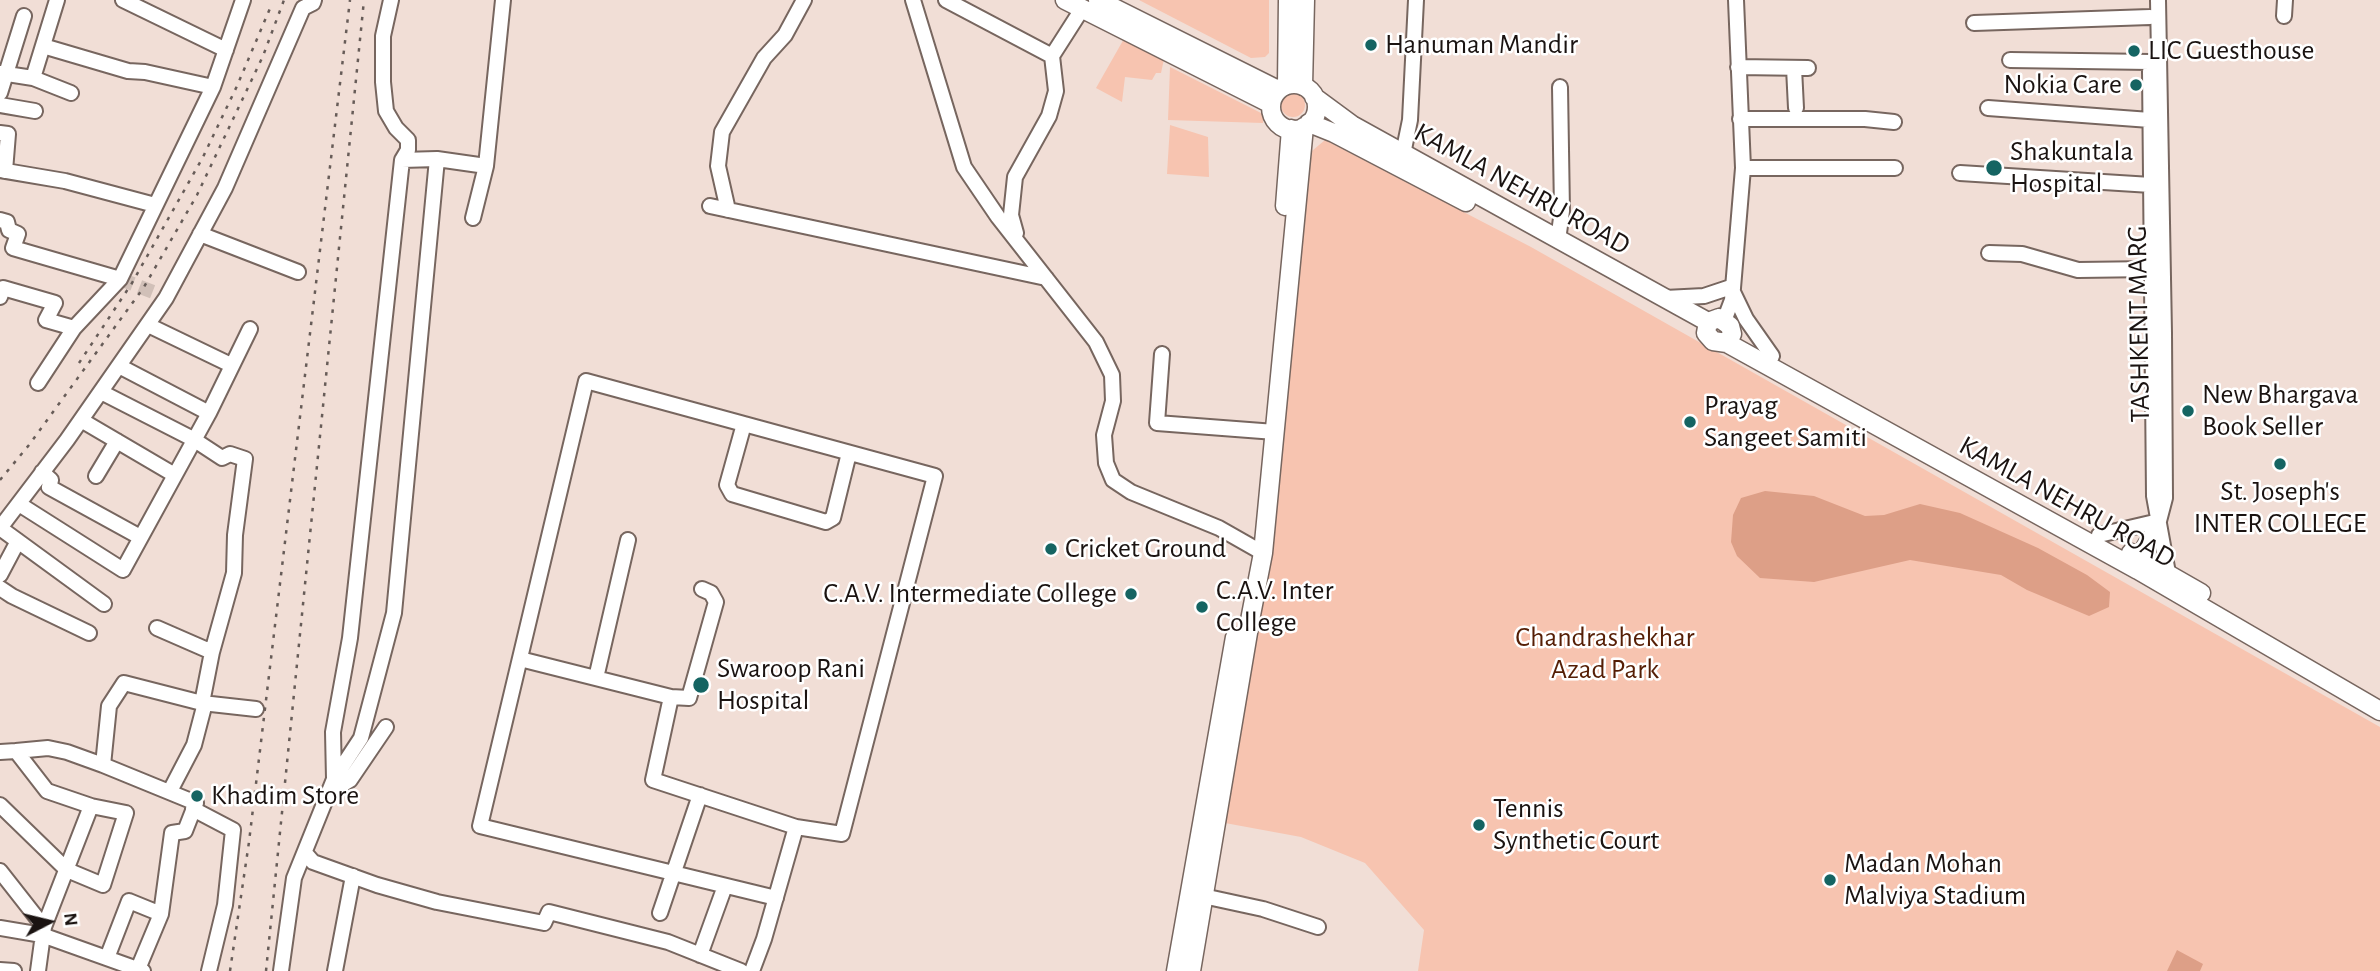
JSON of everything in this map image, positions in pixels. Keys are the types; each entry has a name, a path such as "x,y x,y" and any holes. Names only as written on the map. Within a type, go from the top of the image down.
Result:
{"main road":[{"name":"KAMLA NEHRU ROAD","path":"1065,0 1291,92"},
{"name":"KAMLA NEHRU ROAD","path":"1098,0 1291,92 1665,298 2134,562 2380,711"},
{"path":"1191,971 1258,550 1302,126 1316,113 1291,92 1288,0"},
{"path":"1302,126 1278,123 1274,117 1291,92 1305,0"},
{"name":"KAMLA NEHRU ROAD","path":"1302,126 1334,133 1772,356 2099,535 2134,562 2168,573 2380,699"},
{"path":"1176,971 1258,550"}],"street":[{"path":"33,78 57,0"},
{"path":"123,0 226,50"},
{"path":"38,383 74,328 120,279 214,87 243,0"},
{"path":"104,604 0,528 81,420 166,298 226,187 303,9 314,0"},
{"path":"333,782 333,732 350,638 402,160 408,150 408,140 396,128 386,111 383,36 391,0"},
{"path":"473,218 486,166 503,0"},
{"path":"728,210 718,166 722,132 764,58 785,35 804,0"},
{"path":"914,0 964,167 1096,342 1112,374 1112,401 1104,435 1106,463 1113,480 1131,492 1219,528 1258,550"},
{"path":"946,0 1052,56"},
{"path":"1403,154 1410,120 1416,0"},
{"path":"1719,328 1717,310 1731,287 1743,168 1736,0"},
{"name":"TASHKENT MARG","path":"2149,0 2154,496 2159,520"},
{"name":"TASHKENT MARG","path":"2134,562 2159,520 2165,498 2158,0"},
{"path":"2284,16 2285,0"},
{"path":"1019,243 1011,215 1016,177 1049,116 1056,91 1052,56 1082,9"},
{"path":"0,93 3,74 24,16"},
{"path":"1975,23 2150,17"},
{"path":"43,46 128,71 145,72 214,87"},
{"path":"2010,60 2150,62"},
{"path":"1738,67 1801,68 1796,108"},
{"path":"3,74 33,78 72,93"},
{"path":"1558,240 1562,211 1560,87"},
{"path":"0,104 35,111"},
{"path":"1988,108 2150,120"},
{"path":"1740,119 1865,119 1894,122"},
{"path":"0,133 8,134 2,170 65,181 155,205"},
{"path":"402,160 437,159 486,166"},
{"path":"281,971 294,878 333,782 361,738 394,613 437,159"},
{"path":"1743,168 1895,169"},
{"path":"1960,173 2151,185"},
{"path":"710,206 1046,278"},
{"path":"0,220 7,222 9,230 18,234 13,248 120,279"},
{"path":"200,234 298,272"},
{"path":"1989,253 2022,254 2078,270 2152,270"},
{"path":"1665,298 1704,296 1731,287"},
{"path":"1731,287 1745,319 1772,356"},
{"path":"0,298 3,288 55,303 46,320 74,328"},
{"path":"148,325 231,365"},
{"path":"19,504 122,570 209,413 250,329"},
{"path":"1161,354 1157,423 1270,431"},
{"path":"119,366 209,413"},
{"path":"671,697 653,780 796,827 842,834 935,476 586,381 480,826 776,898"},
{"path":"101,392 193,439 222,458 230,454 245,458 235,535 234,573 212,653 194,745 170,791"},
{"path":"81,420 173,474"},
{"path":"744,424 727,485 732,494 826,522 833,518 849,453"},
{"path":"96,476 117,441"},
{"path":"42,472 51,480 49,487 140,537"},
{"path":"2099,535 2159,520 2168,573"},
{"path":"596,678 628,540"},
{"path":"0,575 18,541"},
{"path":"0,588 89,633"},
{"path":"520,659 671,697 689,698 716,601 710,593 702,589"},
{"path":"157,628 212,653"},
{"path":"103,765 109,706 124,683 204,703 256,709"},
{"path":"333,782 340,786 350,780 386,727"},
{"path":"0,751 48,748 103,765 196,803 185,831 172,833 161,914 140,970 43,931 0,928"},
{"path":"0,805 67,870 103,886 125,813 92,806 47,791 16,751"},
{"path":"660,913 700,795"},
{"path":"38,971 43,931 92,806"},
{"path":"193,809 233,830 225,905 209,971"},
{"path":"752,971 796,827"},
{"path":"305,853 313,862 437,902 544,923 549,912 668,942 741,971"},
{"path":"0,871 17,890 43,931"},
{"path":"335,971 353,876"},
{"path":"700,955 725,886"},
{"path":"0,888 17,890"},
{"path":"1203,896 1263,909 1318,927"},
{"path":"107,958 130,901 161,914"},
{"path":"0,970 13,971"}],"green space":[{"path":"1139,0 1269,0 1269,53 1265,57 1251,58"},
{"path":"1125,37 1164,59 1161,73 1156,73 1152,80 1125,77 1122,102 1096,88"},
{"path":"1170,67 1263,114 1263,123 1168,120"},
{"path":"1293,93 1304,100 1305,105 1298,116 1293,117 1282,110 1281,105 1288,94"},
{"path":"1170,125 1208,137 1209,177 1167,174"},
{"name":"Chandrashekhar Azad Park","path":"1325,140 1531,247 2380,727 2380,971 1418,971 1424,930 1365,863 1301,837 1225,823 1271,542 1306,156"}],"shaded area":[{"path":"1765,491 1814,496 1865,516 1884,515 1920,504 1960,513 2038,548 2087,575 2110,592 2109,607 2089,616 2027,590 2001,575 1910,560 1814,582 1760,578 1737,556 1731,542 1733,515 1741,498"},
{"path":"2177,950 2203,964 2200,971 2167,971"}],"tunnel":[{"path":"120,279 166,297"}],"railway":[{"path":"0,480 29,445 144,287 197,195 263,56 284,0"},
{"path":"230,971 249,842 350,0"},
{"path":"266,971 364,0"},
{"path":"79,363 132,283 203,157 271,6"}],"place":[{"name":"Hanuman Mandir","path":"1371,45"},
{"name":"LIC Guesthouse","path":"2134,51"},
{"name":"Nokia Care","path":"2136,85"},
{"name":"Shakuntala Hospital","path":"1994,168"},
{"name":"New Bhargava Book Seller","path":"2188,411"},
{"name":"Prayag Sangeet Samiti","path":"1690,422"},
{"name":"St. Joseph's INTER COLLEGE","path":"2280,464"},
{"name":"Cricket Ground","path":"1051,549"},
{"name":"C.A.V. Intermediate College","path":"1131,594"},
{"name":"C.A.V. Inter College","path":"1202,607"},
{"name":"Swaroop Rani Hospital","path":"701,685"},
{"name":"Khadim Store","path":"197,796"},
{"name":"Tennis Synthetic Court","path":"1479,825"},
{"name":"Madan Mohan Malviya Stadium","path":"1830,880"}]}
